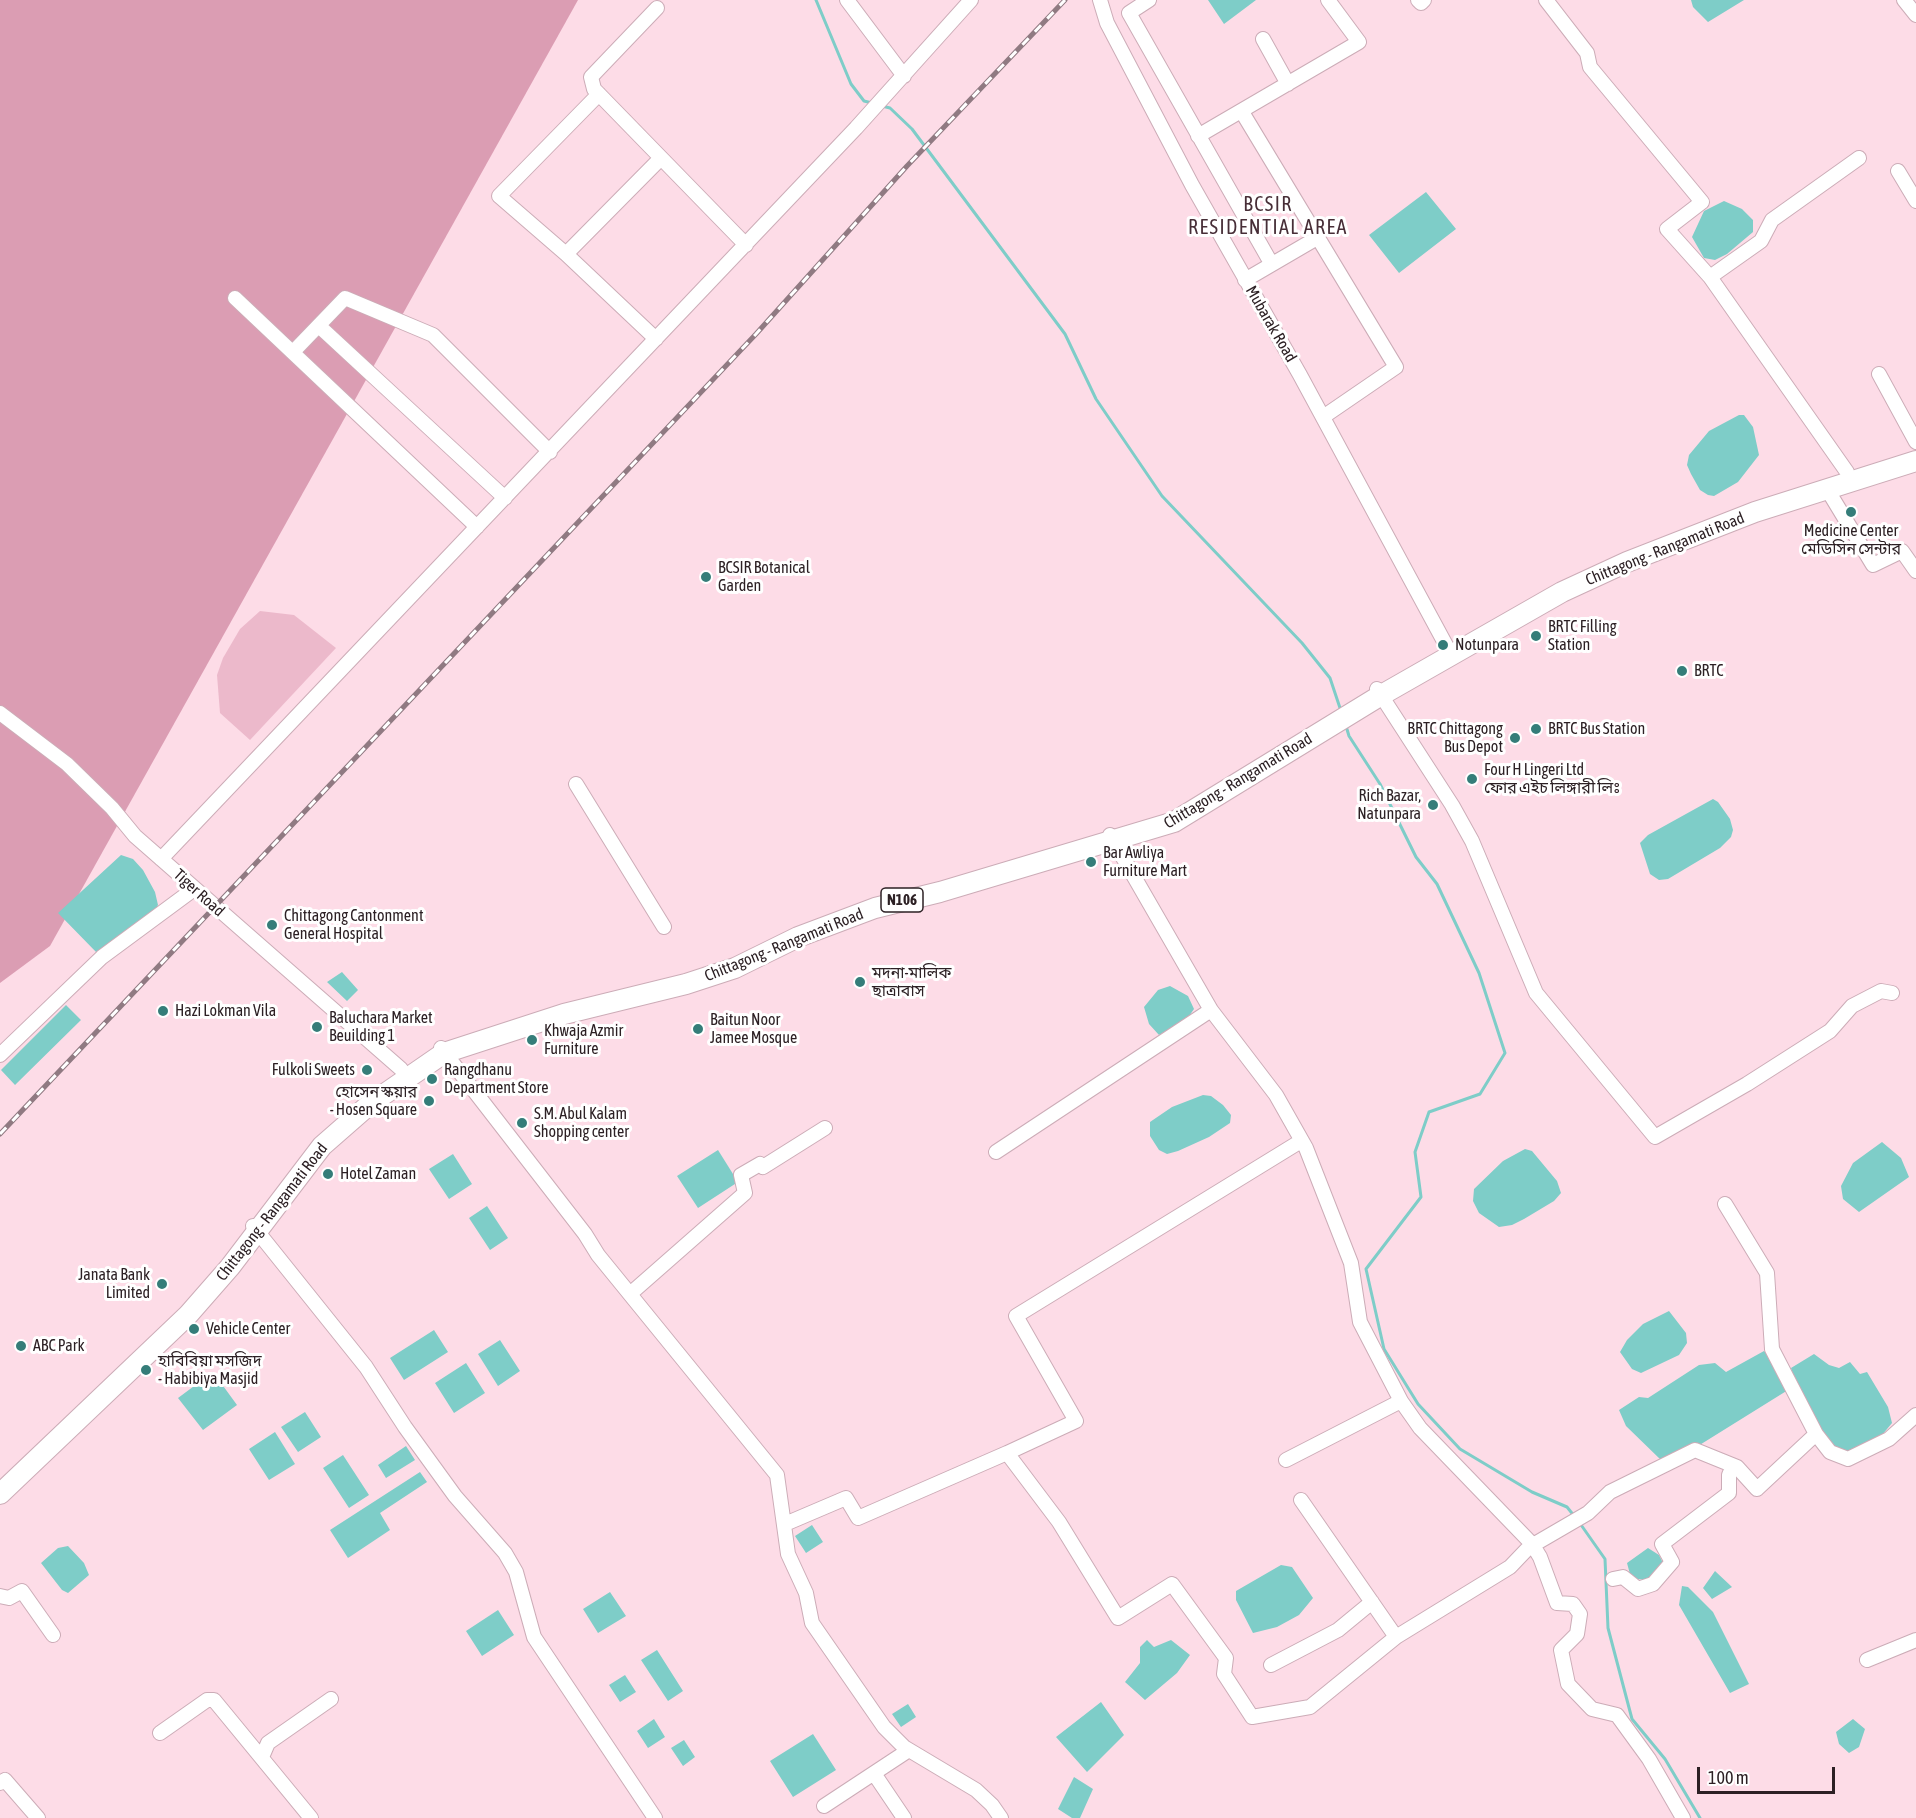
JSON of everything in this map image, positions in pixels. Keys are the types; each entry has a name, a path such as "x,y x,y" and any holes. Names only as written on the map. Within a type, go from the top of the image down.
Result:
{"highway":[{"name":"Chittagong - Rangamati Road","path":"0,1479 179,1310 256,1228 305,1150 349,1107 401,1069 487,1026 532,1011 708,968 901,889 1112,838 1192,805 1542,590 1679,528 1916,449"},
{"name":"Chittagong - Rangamati Road","path":"1379,692 1496,628 1627,562 1744,516 1916,461"},
{"name":"Chittagong - Rangamati Road","path":"0,1494 188,1315 321,1146 370,1104 442,1050"}],"street":[{"path":"847,0 904,76"},
{"path":"160,859 746,245 904,76 971,0"},
{"name":"Mubarak Road","path":"1100,0 1107,23 1447,647"},
{"path":"1107,23 1132,0"},
{"path":"1149,0 1129,13 1271,263"},
{"path":"1198,136 1359,42 1328,0"},
{"path":"1418,0 1421,3 1424,0"},
{"path":"1546,0 1587,54 1590,67 1702,202 1667,229 1710,277 1847,472"},
{"path":"1904,0 1916,15"},
{"path":"657,8 591,77 594,89 746,245"},
{"path":"1263,39 1288,84"},
{"path":"599,94 499,196 566,254 656,339"},
{"path":"1242,112 1396,367 1323,417"},
{"path":"566,254 661,158"},
{"path":"1710,277 1761,241 1772,220 1859,158"},
{"path":"1898,171 1916,201"},
{"path":"1245,280 1317,238"},
{"path":"235,298 477,527"},
{"path":"293,352 345,298 433,335 550,452"},
{"path":"319,326 505,498"},
{"path":"1879,374 1916,442"},
{"path":"1827,489 1873,565 1902,550 1916,571"},
{"path":"1379,692 1452,805 1472,841 1536,993 1655,1137 1747,1084 1830,1031 1852,1006 1881,991 1892,993"},
{"name":"Tiger Road","path":"0,713 67,764 160,859 401,1069"},
{"path":"576,784 664,927"},
{"path":"1112,838 1210,1010 1276,1095 1301,1141 1351,1263 1360,1322 1401,1401 1420,1428 1532,1544 1557,1603 1574,1604 1580,1614 1577,1634 1561,1650 1568,1684 1592,1709 1617,1715 1648,1759 1683,1818"},
{"path":"0,1055 102,957 194,889"},
{"path":"996,1152 1210,1010"},
{"path":"442,1050 630,1294 777,1475 788,1554 806,1593 812,1623 884,1727 909,1750 976,1790 992,1805 1000,1818"},
{"path":"630,1294 744,1193 741,1175 760,1164 763,1167 825,1128"},
{"path":"784,1524 846,1498 858,1518 1076,1421 1016,1316 1301,1141"},
{"path":"1725,1204 1767,1273 1772,1348 1816,1434 1830,1452 1848,1459 1888,1439 1916,1415"},
{"path":"256,1228 366,1367 405,1427 455,1496 505,1553 516,1572 534,1637 655,1818"},
{"path":"1286,1460 1401,1401"},
{"path":"1007,1453 1059,1522 1118,1618 1172,1584 1226,1658 1224,1674 1252,1717 1310,1707 1396,1638 1510,1567 1532,1544 1588,1513 1610,1492 1695,1450 1733,1466 1757,1489 1816,1434"},
{"path":"1613,1579 1623,1577 1638,1588 1653,1584 1672,1562 1662,1544 1729,1493 1729,1475 1733,1466"},
{"path":"1301,1500 1396,1638"},
{"path":"0,1596 9,1598 22,1591 53,1635"},
{"path":"1271,1665 1338,1630 1372,1602"},
{"path":"1867,1660 1916,1640"},
{"path":"160,1733 211,1698 311,1818"},
{"path":"262,1757 268,1743 331,1699"},
{"path":"824,1806 875,1775 909,1750"},
{"path":"875,1775 904,1818"},
{"path":"0,1783 5,1780 38,1818"}],"shaded area":[{"path":"0,0 578,0 50,946 0,983"},
{"path":"260,611 294,615 336,648 250,740 220,713 217,675 223,658 240,629"}],"water":[{"path":"1208,0 1256,0 1224,24"},
{"path":"1691,0 1744,0 1708,22 1693,7"},
{"path":"1426,192 1456,229 1399,273 1369,235"},
{"path":"1724,201 1742,209 1753,220 1753,232 1727,254 1715,260 1704,258 1692,237 1704,211"},
{"path":"1739,415 1744,415 1753,427 1759,455 1738,482 1714,496 1708,495 1700,490 1691,474 1687,465 1689,455 1709,431"},
{"path":"1713,799 1718,802 1730,819 1733,830 1731,837 1720,848 1668,879 1659,880 1650,874 1640,843 1648,835"},
{"path":"121,855 133,859 143,870 155,892 158,905 154,912 97,953 58,913"},
{"path":"342,972 358,990 347,1001 327,982"},
{"path":"1170,986 1188,996 1194,1009 1187,1019 1159,1035 1149,1024 1144,1007 1158,990"},
{"path":"66,1005 81,1020 15,1085 1,1070"},
{"path":"1203,1095 1211,1096 1223,1105 1231,1115 1230,1123 1209,1137 1178,1151 1167,1154 1159,1150 1150,1136 1150,1122 1172,1107"},
{"path":"1882,1142 1901,1158 1909,1177 1859,1212 1843,1199 1841,1186 1853,1163"},
{"path":"1525,1149 1532,1151 1557,1181 1561,1193 1554,1201 1524,1219 1512,1225 1499,1227 1479,1213 1473,1201 1474,1189 1503,1161"},
{"path":"718,1150 738,1182 698,1208 677,1176"},
{"path":"453,1154 472,1184 449,1199 429,1169"},
{"path":"487,1206 508,1238 490,1250 469,1218"},
{"path":"1669,1311 1686,1333 1687,1343 1679,1355 1641,1373 1632,1369 1620,1352 1627,1340 1643,1324"},
{"path":"434,1330 448,1352 404,1380 390,1358"},
{"path":"500,1340 520,1371 498,1386 478,1354"},
{"path":"1764,1351 1770,1356 1788,1390 1698,1446 1662,1461 1626,1426 1619,1410 1639,1397 1648,1398 1699,1365 1715,1363 1726,1372"},
{"path":"1814,1354 1829,1365 1839,1368 1850,1362 1860,1374 1867,1372 1888,1407 1892,1423 1882,1435 1848,1451 1836,1448 1824,1436 1796,1384 1791,1368"},
{"path":"466,1363 485,1393 454,1413 435,1383"},
{"path":"213,1372 237,1405 203,1430 178,1398"},
{"path":"305,1412 321,1437 298,1452 281,1427"},
{"path":"275,1432 295,1464 269,1480 249,1449"},
{"path":"406,1446 415,1460 386,1478 378,1465"},
{"path":"343,1455 369,1495 349,1508 323,1468"},
{"path":"420,1472 427,1482 380,1513 390,1530 348,1558 330,1530"},
{"path":"812,1525 823,1542 806,1553 795,1536"},
{"path":"68,1546 84,1563 89,1575 68,1593 62,1590 41,1563 58,1548"},
{"path":"1648,1548 1659,1555 1663,1563 1657,1573 1645,1580 1631,1578 1627,1563"},
{"path":"1281,1565 1292,1567 1313,1598 1299,1615 1277,1627 1253,1633 1236,1600 1236,1591"},
{"path":"1715,1571 1732,1587 1712,1599 1703,1588"},
{"path":"1682,1586 1688,1587 1713,1612 1749,1684 1730,1693 1679,1605"},
{"path":"610,1592 626,1616 598,1633 583,1609"},
{"path":"498,1610 514,1635 482,1656 466,1631"},
{"path":"1147,1640 1154,1647 1171,1640 1190,1655 1177,1673 1145,1700 1125,1682 1140,1663 1140,1647"},
{"path":"657,1650 683,1691 668,1701 641,1660"},
{"path":"625,1675 636,1692 620,1702 609,1685"},
{"path":"1101,1702 1124,1735 1087,1772 1056,1737"},
{"path":"908,1704 916,1717 901,1727 892,1714"},
{"path":"654,1719 665,1737 648,1748 637,1731"},
{"path":"1853,1719 1865,1729 1859,1747 1849,1753 1839,1744 1836,1732"},
{"path":"813,1734 836,1770 793,1797 770,1761"},
{"path":"684,1740 695,1757 683,1766 671,1748"},
{"path":"1074,1777 1093,1789 1080,1818 1072,1818 1058,1809"}],"waterway":[{"path":"816,0 851,84 864,101 872,103"},
{"path":"882,106 890,108 912,129 1065,334 1096,399 1162,496 1302,643 1330,678 1341,711"},
{"path":"1346,726 1349,736 1380,784 1416,857 1437,884 1479,973 1505,1053 1480,1094 1429,1112 1415,1152 1421,1197 1366,1269 1384,1349 1418,1404 1460,1449 1532,1492 1567,1507 1575,1517"},
{"path":"1579,1522 1605,1559 1608,1628 1632,1719 1665,1759 1700,1818"}],"railway":[{"path":"0,1134 756,334 907,166 1065,0"}],"place":[{"name":"Medicine Center মেডিসিন সেন্টার","path":"1851,512"},
{"name":"BCSIR Botanical Garden","path":"706,577"},
{"name":"BRTC Filling Station","path":"1536,636"},
{"name":"Notunpara","path":"1443,645"},
{"name":"BRTC","path":"1682,671"},
{"name":"BRTC Bus Station","path":"1536,729"},
{"name":"BRTC Chittagong Bus Depot","path":"1515,738"},
{"name":"Four H Lingeri Ltd ফোর এইচ লিঙ্গারী লিঃ","path":"1472,779"},
{"name":"Rich Bazar, Natunpara","path":"1433,805"},
{"name":"Bar Awliya Furniture Mart","path":"1091,862"},
{"name":"Chittagong Cantonment General Hospital","path":"272,925"},
{"name":"মদনা-মালিক ছাত্রাবাস","path":"860,982"},
{"name":"Hazi Lokman Vila","path":"163,1011"},
{"name":"Baluchara Market Beuilding 1","path":"317,1027"},
{"name":"Baitun Noor Jamee Mosque","path":"698,1029"},
{"name":"Khwaja Azmir Furniture","path":"532,1040"},
{"name":"Fulkoli Sweets","path":"367,1070"},
{"name":"Rangdhanu Department Store","path":"432,1079"},
{"name":"হোসেন স্কয়ার - Hosen Square","path":"429,1101"},
{"name":"S.M. Abul Kalam Shopping center","path":"522,1123"},
{"name":"Hotel Zaman","path":"328,1174"},
{"name":"Janata Bank Limited","path":"162,1284"},
{"name":"Vehicle Center","path":"194,1329"},
{"name":"ABC Park","path":"21,1346"},
{"name":"হাবিবিয়া মসজিদ - Habibiya Masjid","path":"146,1370"}],"district":[{"name":"BCSIR RESIDENTIAL AREA","path":"1268,216"}]}
